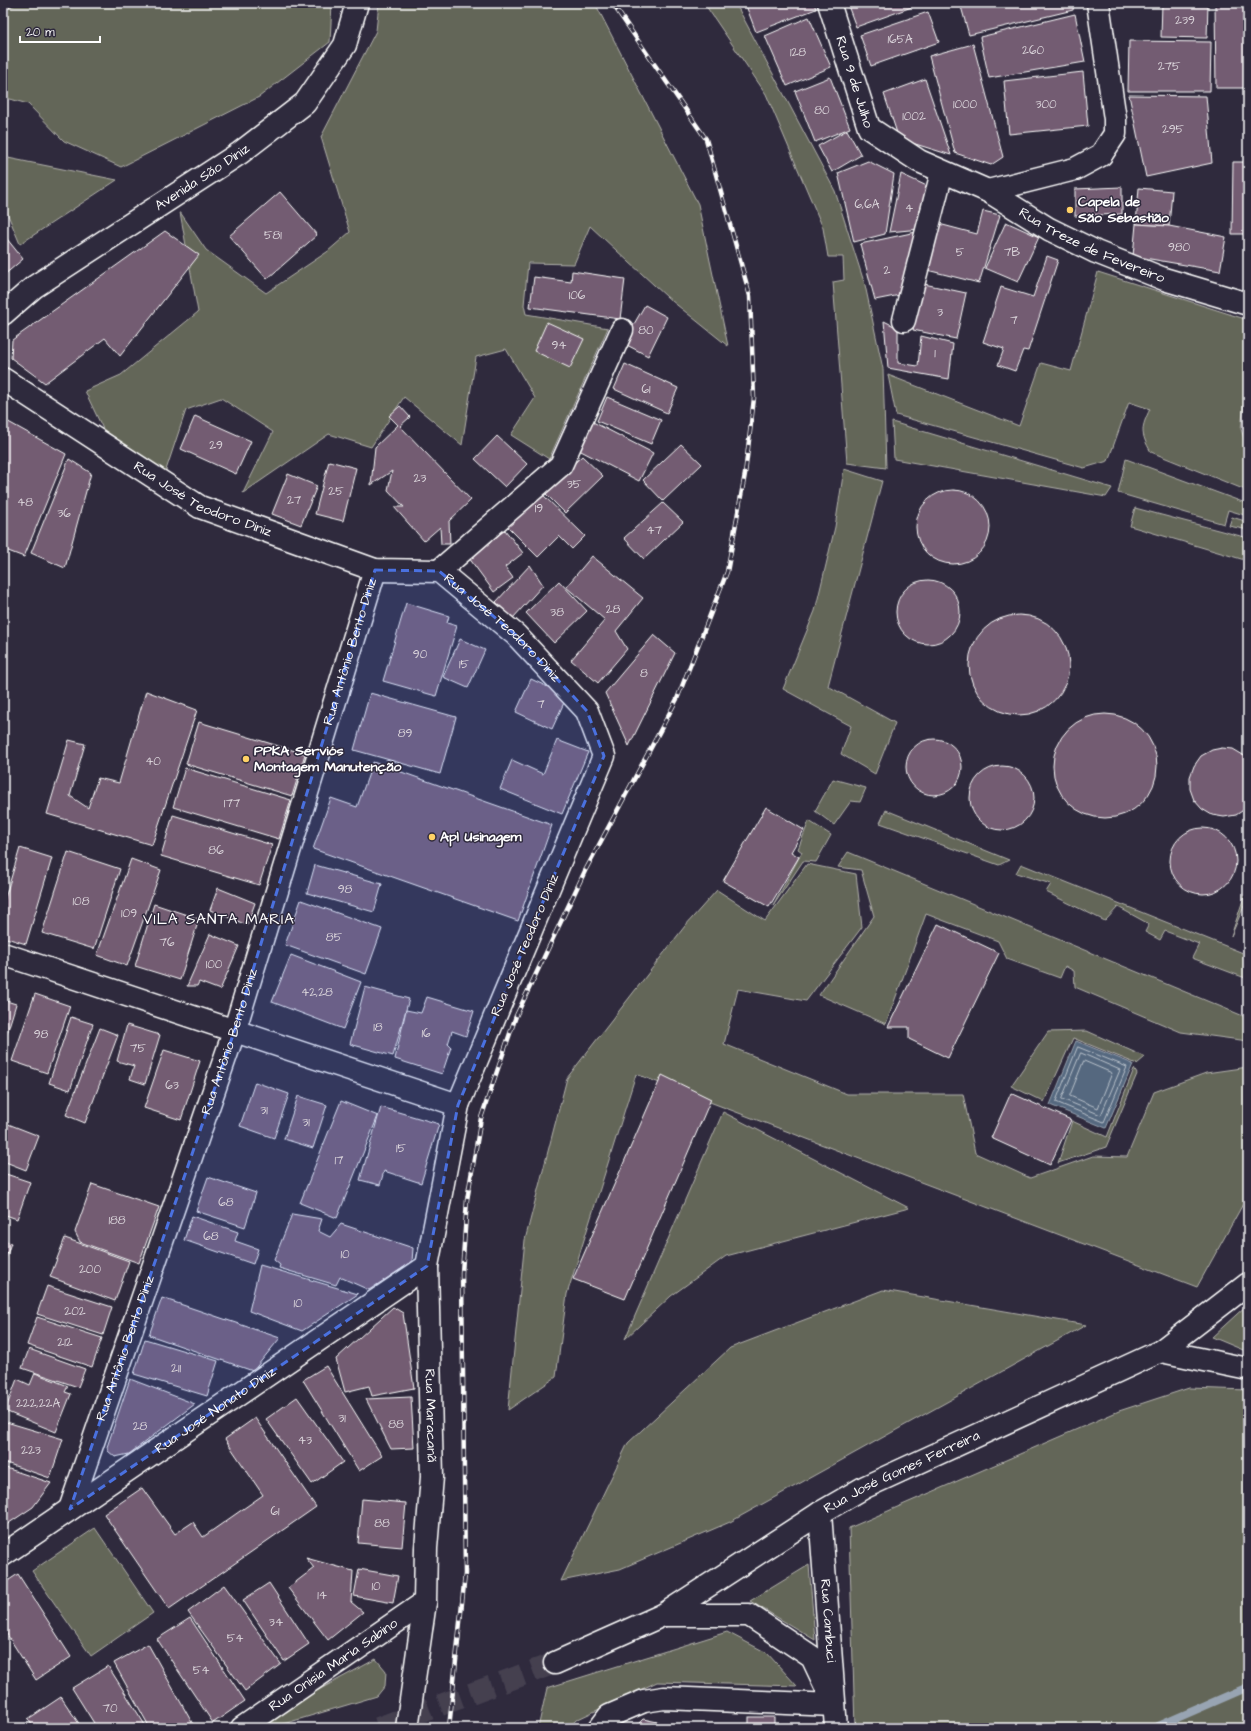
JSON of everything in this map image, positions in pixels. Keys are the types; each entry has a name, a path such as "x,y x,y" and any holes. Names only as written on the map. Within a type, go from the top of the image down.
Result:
{"street":[{"name":"Avenida São Diniz","path":"3,314 34,287 240,153 305,103 345,44 357,3"},
{"name":"Rua 9 de Julho","path":"829,3 869,128 919,161"},
{"path":"988,191 1075,169 1101,155 1114,134 1115,119 1098,3"},
{"name":"Rua Treze de Fevereiro","path":"919,161 988,191 1049,229 1096,252 1164,279 1248,304"},
{"path":"904,320 942,172"},
{"path":"439,571 560,465 622,330"},
{"name":"Rua José Teodoro Diniz","path":"3,379 200,507 375,570 439,571 516,634 587,711 604,756 458,1105"},
{"name":"Rua Antônio Bento Diniz","path":"70,1509 234,1032 375,570"},
{"path":"3,954 234,1032 458,1105"},
{"name":"Rua Maracanã","path":"407,1728 425,1602 426,1548 432,1477 427,1266 458,1105"},
{"name":"Rua José Nonato Diniz","path":"3,1555 427,1266"},
{"name":"Rua José Gomes Ferreira","path":"555,1663 663,1615 820,1513 865,1487 1161,1351 1248,1284"},
{"path":"1161,1351 1248,1370"},
{"name":"Rua Cambuci","path":"820,1513 836,1728"},
{"name":"Rua Onísia Maria Sabino","path":"242,1728 425,1602"},
{"path":"600,1728 609,1716 644,1701 664,1698 834,1705 812,1658 749,1614 663,1615"}],"highlighted area":[{"path":"375,570 439,571 516,635 587,711 604,756 458,1105 427,1266 70,1509 234,1032"}],"green space":[{"path":"3,3 332,3 330,42 259,97 121,167 64,141 28,104 3,97"},
{"path":"379,3 595,3 698,204 728,346 667,297 590,226 574,264 528,263 524,305 526,314 608,328 549,459 511,435 535,398 506,349 476,357 462,445 404,397 371,447 329,434 243,493 273,432 221,398 186,410 165,473 103,429 85,391 121,375 198,312 180,212 206,250 266,293 327,252 350,232 321,137 376,31"},
{"path":"704,3 734,3 737,6 835,191 865,285 883,369 886,468 847,463 833,282 844,280 843,257 828,257 823,228 766,94"},
{"path":"3,157 117,180 20,244 3,203"},
{"path":"1098,272 1248,320 1248,385 1246,387 1241,429 1248,451 1248,491 1151,452 1143,435 1143,426 1150,409 1129,402 1108,461 1084,468 896,415 888,375 1019,426 1041,363 1071,371"},
{"path":"892,422 1112,488 1106,497 894,459"},
{"path":"1126,459 1248,504 1248,516 1228,510 1224,524 1118,493"},
{"path":"844,469 882,481 828,686 895,723 875,774 841,754 851,726 783,689 815,611 835,527"},
{"path":"1135,508 1248,538 1248,561 1130,526"},
{"path":"1232,517 1248,522 1248,530 1229,526"},
{"path":"833,779 866,788 860,802 851,801 834,825 815,811"},
{"path":"886,810 1009,860 999,865 880,823"},
{"path":"809,821 831,835 816,862 803,861 773,906 802,852 798,849"},
{"path":"848,852 1248,1018 1248,1041 1181,1032 1075,987 1074,971 1065,966 1060,978 1007,959 998,941 926,914 886,1024 819,995 874,916 861,870 838,867"},
{"path":"807,864 856,874 862,927 806,1001 738,989 724,1044 847,1094 963,1094 975,1153 1030,1178 1093,1156 1127,1157 1154,1092 1206,1073 1248,1067 1248,1195 1197,1287 636,1074 567,1294 556,1377 508,1410 525,1240 567,1078 685,926 717,890 765,921"},
{"path":"1021,864 1248,955 1248,979 1192,958 1199,944 1165,931 1160,940 1145,932 1149,924 1118,907 1105,921 1046,892 1051,884 1016,873"},
{"path":"1248,885 1248,897 1231,936"},
{"path":"1087,1031 1145,1057 1137,1064 1073,1038 1044,1102 1011,1086 1048,1032"},
{"path":"1134,1069 1137,1074 1106,1147 1058,1163 1072,1121 1107,1137"},
{"path":"723,1112 909,1208 726,1256 671,1296 625,1339"},
{"path":"883,1290 1086,1325 730,1522 620,1569 561,1581 628,1443 730,1348"},
{"path":"1248,1304 1248,1352 1212,1337"},
{"path":"1189,1388 1248,1390 1248,1728 855,1728 849,1528 1119,1411"},
{"path":"95,1528 153,1613 91,1656 32,1571"},
{"path":"809,1565 815,1640 750,1601"},
{"path":"727,1632 767,1653 797,1686 657,1682 576,1720 569,1728 538,1728 547,1688"},
{"path":"376,1659 386,1671 385,1686 377,1696 270,1728 255,1728 298,1701"}],"water":[{"path":"1076,1041 1133,1064 1106,1128 1050,1105"}],"building":[{"path":"3,3 18,3 3,10"},
{"path":"745,3 814,3 816,9 756,32"},
{"path":"847,3 923,3 856,27"},
{"path":"960,3 1074,3 1073,10 969,35"},
{"path":"1162,3 1208,3 1207,38 1161,37"},
{"path":"1215,3 1248,3 1248,88 1216,88"},
{"path":"928,12 939,42 871,66 860,35"},
{"path":"1075,14 1085,62 989,78 980,37"},
{"path":"809,17 831,67 787,86 765,36"},
{"path":"1129,41 1211,42 1210,91 1128,91"},
{"path":"973,44 1003,157 991,165 955,153 929,56"},
{"path":"1083,72 1088,126 1009,134 1004,81"},
{"path":"830,77 850,128 815,142 795,91"},
{"path":"925,79 951,155 899,139 884,94"},
{"path":"1129,95 1206,96 1212,163 1146,177"},
{"path":"847,130 861,155 832,172 818,146"},
{"path":"868,161 894,174 885,234 854,242 838,173"},
{"path":"1233,162 1248,162 1248,234 1232,234"},
{"path":"901,174 929,187 920,229 889,232"},
{"path":"1122,187 1122,214 1075,216 1075,189"},
{"path":"1139,188 1172,191 1169,226 1136,224"},
{"path":"280,192 317,235 267,279 229,236"},
{"path":"983,211 1000,215 979,283 927,270 939,224 977,234"},
{"path":"1006,222 1039,237 1018,282 985,268"},
{"path":"1136,224 1169,226 1226,237 1220,271 1133,256"},
{"path":"165,231 199,255 120,356 105,338 45,383 11,358 12,340"},
{"path":"916,232 900,295 875,300 860,244"},
{"path":"3,234 23,259 3,276"},
{"path":"1047,256 1058,260 1028,351 1023,350 1015,371 998,365 1004,349 983,342 1001,287 1033,297"},
{"path":"572,271 625,279 620,319 530,307 534,277 571,282"},
{"path":"924,284 966,293 956,339 913,330"},
{"path":"645,305 667,317 648,356 623,343"},
{"path":"884,321 898,328 898,363 918,366 921,336 953,344 949,379 888,368"},
{"path":"547,322 584,339 570,368 534,351"},
{"path":"625,364 678,388 667,413 614,389"},
{"path":"607,397 661,420 651,444 597,421"},
{"path":"400,406 410,417 400,426 471,500 449,521 450,544 441,544 440,527 424,541 394,507 404,507 388,490 392,471 371,485 375,447 398,425 389,416"},
{"path":"195,416 251,441 236,474 181,449"},
{"path":"3,419 66,454 24,557 3,549"},
{"path":"591,421 653,453 639,481 577,449"},
{"path":"497,436 527,464 505,487 475,459"},
{"path":"681,444 702,464 663,501 643,480"},
{"path":"582,456 603,476 565,513 544,492"},
{"path":"69,459 91,473 65,568 31,553"},
{"path":"329,461 356,468 343,521 315,514"},
{"path":"288,474 317,486 301,525 272,514"},
{"path":"953,490 967,493 979,501 987,513 990,527 987,541 979,553 967,561 953,564 939,561 927,553 919,541 916,527 919,513 927,501 939,493"},
{"path":"539,491 585,536 572,549 559,536 538,557 506,525"},
{"path":"663,503 683,522 644,559 624,538"},
{"path":"505,530 523,553 505,567 513,578 494,592 469,558"},
{"path":"592,556 643,598 616,631 627,649 598,683 571,660 605,620 566,587"},
{"path":"530,565 543,585 513,618 496,602"},
{"path":"922,580 934,580 951,589 958,600 960,612 958,624 951,635 934,644 922,644 910,639 901,630 896,618 896,606 901,594 910,585"},
{"path":"559,581 587,611 554,643 526,613"},
{"path":"406,603 449,616 447,623 457,626 436,696 383,681"},
{"path":"1019,615 1038,619 1054,630 1065,646 1069,665 1065,684 1054,700 1038,711 1019,715 1000,711 984,700 973,684 969,665 973,646 984,630 1000,619"},
{"path":"654,635 675,653 629,746 605,693"},
{"path":"460,639 485,650 468,688 443,677"},
{"path":"531,679 567,696 552,729 516,712"},
{"path":"146,691 197,710 152,845 47,814 69,740 85,744 70,796 88,808 98,778 119,783"},
{"path":"370,693 456,717 440,774 354,750"},
{"path":"1105,714 1125,718 1142,729 1153,746 1157,766 1153,786 1142,803 1125,814 1105,818 1085,814 1068,803 1057,786 1053,766 1057,746 1068,729 1085,718"},
{"name":"PPKA Serviós Montagem Manutenção","path":"199,722 305,754 292,796 186,764"},
{"path":"934,739 945,742 954,747 959,756 962,767 959,778 954,787 945,792 934,795 923,792 914,787 909,778 906,767 909,756 914,747 923,742"},
{"path":"557,740 588,752 562,814 500,789 512,760 543,774"},
{"path":"1222,748 1233,749 1248,758 1248,807 1236,815 1224,817 1212,815 1202,809 1194,800 1190,789 1190,777 1194,766 1201,756 1212,750"},
{"name":"Apl Usinagem","path":"373,762 552,825 518,921 313,849 331,798 357,807"},
{"path":"1002,766 1020,772 1028,780 1034,798 1028,816 1020,824 1002,830 984,824 976,816 970,798 976,780 984,772"},
{"path":"185,768 291,800 279,839 173,807"},
{"path":"766,807 804,830 791,852 799,857 769,907 723,881"},
{"path":"173,815 272,845 259,885 161,856"},
{"path":"1197,828 1209,828 1221,833 1231,843 1236,855 1234,874 1221,889 1209,894 1197,894 1185,889 1175,879 1170,867 1170,855 1175,843 1185,833"},
{"path":"20,848 52,858 26,944 3,937 3,905"},
{"path":"68,852 120,869 94,949 42,933"},
{"path":"131,859 161,870 127,966 97,955"},
{"path":"315,865 382,884 374,912 307,893"},
{"path":"218,888 255,903 247,925 210,910"},
{"path":"301,900 382,929 366,974 285,945"},
{"path":"154,904 199,919 180,980 135,966"},
{"path":"938,924 999,953 948,1058 909,1039 909,1027 888,1027"},
{"path":"210,934 239,946 220,990 199,982 197,986 187,986"},
{"path":"291,955 361,982 343,1029 272,1002"},
{"path":"365,987 409,999 393,1056 350,1044"},
{"path":"35,994 70,1006 47,1073 12,1061"},
{"path":"427,997 474,1011 466,1036 452,1031 448,1044 451,1047 442,1074 395,1059 406,1010 421,1013"},
{"path":"3,1000 16,1004 3,1046"},
{"path":"71,1017 93,1024 70,1090 49,1083"},
{"path":"127,1025 160,1035 145,1084 130,1079 134,1066 117,1061"},
{"path":"100,1028 118,1035 85,1123 66,1115"},
{"path":"164,1050 200,1061 181,1120 144,1108"},
{"path":"662,1075 711,1099 625,1299 573,1279"},
{"path":"255,1082 289,1094 274,1138 240,1126"},
{"path":"1011,1093 1071,1120 1050,1165 991,1138"},
{"path":"298,1096 327,1105 313,1148 284,1139"},
{"path":"341,1101 378,1116 337,1218 300,1203"},
{"path":"381,1107 439,1124 421,1183 384,1171 380,1185 360,1180"},
{"path":"3,1122 39,1136 26,1170 3,1161"},
{"path":"3,1173 30,1182 17,1219 3,1214"},
{"path":"208,1177 256,1193 245,1227 196,1211"},
{"path":"92,1184 159,1207 139,1263 80,1242 75,1232"},
{"path":"292,1214 322,1219 318,1231 330,1237 341,1224 413,1248 412,1262 369,1290 340,1277 336,1285 279,1268 280,1265 274,1260"},
{"path":"192,1216 238,1232 235,1241 258,1249 253,1264 184,1240"},
{"path":"65,1238 129,1261 115,1301 50,1277"},
{"path":"3,1240 11,1243 3,1265"},
{"path":"260,1265 358,1294 302,1331 249,1311"},
{"path":"47,1286 112,1307 103,1335 37,1314"},
{"path":"162,1298 280,1338 253,1371 149,1335"},
{"path":"393,1307 403,1313 414,1388 372,1396 369,1386 345,1392 336,1359"},
{"path":"37,1317 102,1338 92,1367 27,1345"},
{"path":"145,1339 218,1361 207,1396 134,1374"},
{"path":"29,1349 85,1369 78,1387 22,1368"},
{"path":"326,1366 382,1456 359,1471 303,1380"},
{"path":"35,1373 68,1386 65,1392 71,1394 56,1432 5,1411 17,1379 30,1385"},
{"path":"130,1379 195,1404 129,1454 115,1457 108,1451 107,1447"},
{"path":"297,1397 343,1462 312,1484 266,1419"},
{"path":"411,1397 414,1448 391,1449 366,1399"},
{"path":"255,1418 316,1507 169,1609 104,1514 142,1488 175,1534 193,1522 203,1537 263,1495 225,1439"},
{"path":"3,1421 63,1439 50,1478 3,1462"},
{"path":"3,1467 51,1483 33,1507 3,1527"},
{"path":"362,1499 406,1503 402,1547 358,1543"},
{"path":"306,1558 353,1571 351,1602 363,1612 328,1640 288,1588 314,1568"},
{"path":"359,1569 398,1576 393,1603 354,1596"},
{"path":"18,1574 71,1657 36,1680 3,1628 3,1608 7,1603 3,1597 3,1584"},
{"path":"269,1583 309,1644 284,1661 243,1600"},
{"path":"224,1585 281,1664 245,1691 188,1612"},
{"path":"190,1618 245,1701 213,1723 157,1639"},
{"path":"148,1644 195,1728 150,1728 114,1663"},
{"path":"108,1666 147,1728 97,1728 72,1688"},
{"path":"61,1697 82,1728 34,1728 28,1719"},
{"path":"749,1717 774,1717 774,1728 749,1728"},
{"path":"643,1719 687,1728 634,1728"}],"waterway":[{"path":"1154,1728 1248,1687"}],"tunnel":[{"path":"378,1728 555,1663"}],"railway":[{"path":"449,1728 465,1574 462,1273 467,1200 481,1118 516,1016 585,871 677,699 727,572 745,474 754,398 750,296 706,139 612,3"}],"place":[{"name":"Capela de São Sebastião","path":"1070,210"},
{"name":"PPKA Serviós Montagem Manutenção","path":"246,759"},
{"name":"Apl Usinagem","path":"432,837"}],"district":[{"name":"VILA SANTA MARIA","path":"219,919"}]}
